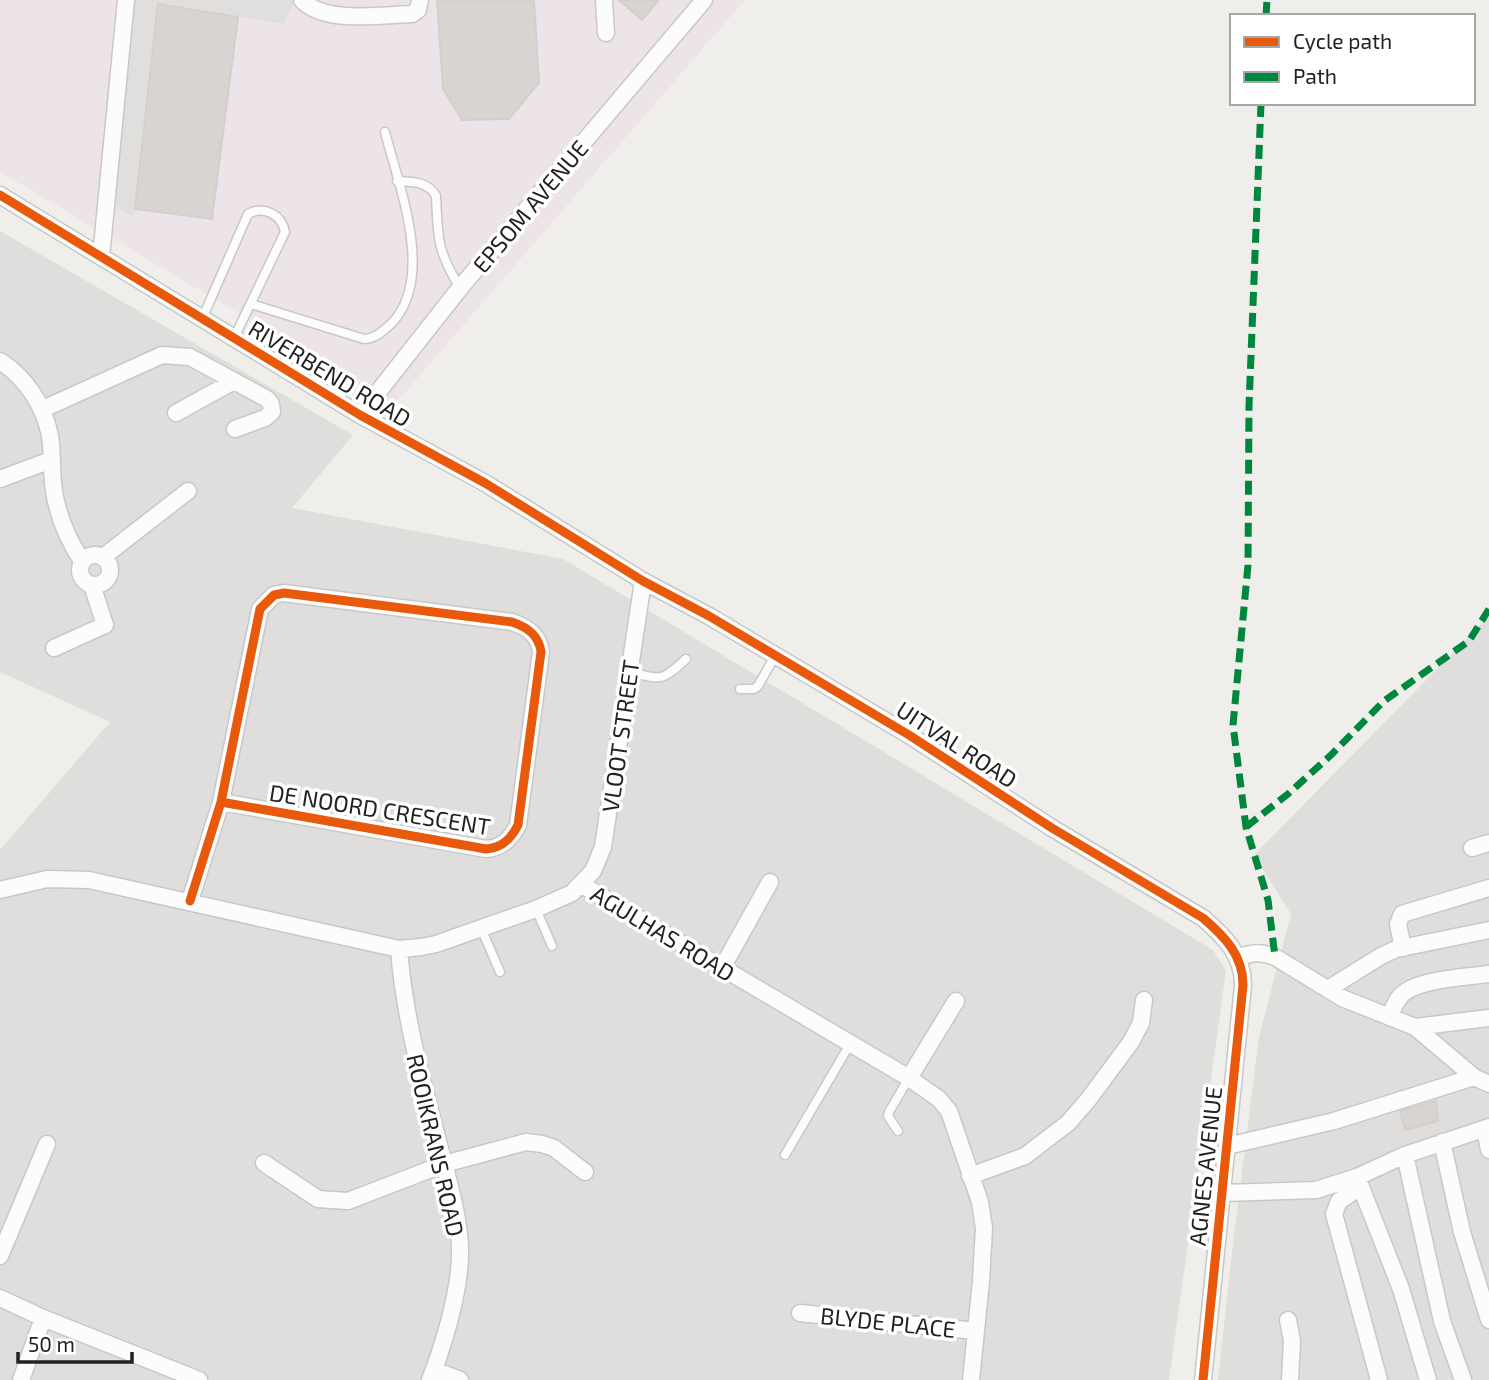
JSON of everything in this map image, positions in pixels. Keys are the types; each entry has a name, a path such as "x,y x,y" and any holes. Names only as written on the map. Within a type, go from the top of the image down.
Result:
{"street":[{"path":"101,257 126,0"},
{"path":"302,0 319,12 348,15 412,14 419,5"},
{"path":"604,0 606,33"},
{"name":"EPSOM AVENUE","path":"360,415 460,288 704,0"},
{"name":"RIVERBEND ROAD","path":"0,195 360,415 485,483 643,581"},
{"path":"43,409 162,355 190,357 271,404 272,412 265,418 235,429"},
{"path":"0,360 26,384 43,409 50,438 54,492 65,532 82,561 80,573 82,578 92,585 105,625 54,648"},
{"path":"176,413 234,381"},
{"path":"0,479 51,460"},
{"path":"103,557 188,491"},
{"path":"82,561 92,555 103,557 110,567 108,578 92,585"},
{"name":"UITVAL ROAD","path":"643,581 909,735 1052,828 1203,918 1221,933 1238,957"},
{"name":"VLOOT STREET","path":"582,885 593,871 603,847 643,581"},
{"name":"DE NOORD CRESCENT","path":"190,901 221,802 260,609 274,595 284,593 512,622 526,628 538,638 541,652 518,825 501,846 486,849 221,802"},
{"path":"1472,848 1489,843"},
{"name":"AGULHAS ROAD","path":"0,890 47,880 89,880 399,948 421,947 481,928 555,902 582,885 909,1078 939,1099 949,1111 980,1202 984,1228 971,1380"},
{"path":"722,968 770,882"},
{"path":"1403,948 1398,924 1402,915 1489,888"},
{"path":"1328,989 1381,956 1403,948 1489,930"},
{"name":"ROOIKRANS ROAD","path":"399,948 402,993 444,1164 460,1257 455,1297 432,1375"},
{"path":"1238,957 1264,953 1275,957 1359,1006 1415,1027 1482,1081"},
{"name":"AGNES AVENUE","path":"1203,1380 1243,985 1238,957"},
{"path":"1389,1016 1399,997 1408,990 1489,974"},
{"path":"971,1176 1025,1156 1068,1123 1132,1042 1141,1023 1144,1000"},
{"path":"909,1078 956,1002"},
{"path":"1415,1027 1489,1018"},
{"path":"1227,1146 1334,1121 1482,1081"},
{"path":"1379,1380 1334,1214 1339,1201 1358,1182 1405,1155 1443,1142 1487,1128 1489,1150"},
{"path":"264,1163 318,1199 332,1201 348,1201 444,1164 526,1142 554,1148 585,1172"},
{"path":"1443,1142 1462,1232 1489,1320"},
{"path":"0,1256 47,1144"},
{"path":"1405,1155 1442,1321 1463,1380"},
{"path":"1222,1193 1307,1191 1358,1182"},
{"path":"1358,1182 1401,1289 1428,1380"},
{"path":"0,1298 43,1318 199,1380"},
{"name":"BLYDE PLACE","path":"800,1313 976,1331"},
{"path":"21,1380 43,1318"},
{"path":"1289,1320 1292,1341 1290,1380"},
{"path":"432,1375 460,1380"}],"lane":[{"path":"251,304 364,339 371,339 387,328 405,307 412,281 411,234 385,132"},
{"path":"397,181 427,185 436,196 438,245 460,288"},
{"path":"202,319 248,214 254,210 262,210 281,219 285,232 234,338"},
{"path":"740,689 754,689 758,686 775,656"},
{"path":"628,672 660,679 669,675 686,659"},
{"path":"536,909 552,946"},
{"path":"481,928 499,972"},
{"path":"785,1155 850,1044"},
{"path":"898,1131 888,1116 909,1078"}],"shaded area":[{"path":"0,0 745,0 394,405 0,172"},
{"path":"127,0 295,0 284,24 163,5 134,217 110,203"},
{"path":"0,231 353,435 292,508 563,559 1213,950 1226,971 1169,1380 0,1380 0,850 110,722 0,672"},
{"path":"1489,616 1489,1380 1218,1380 1259,1037 1291,914 1254,855"}],"building":[{"path":"437,0 534,0 539,83 509,119 462,120 443,89"},
{"path":"619,0 659,0 642,20"},
{"path":"158,4 238,17 212,219 135,209"},
{"path":"1436,1101 1438,1121 1405,1130 1400,1111"}],"marked path":[{"path":"1266,14 1267,0"},
{"path":"1261,105 1249,406 1248,565 1233,725 1246,827 1268,900 1275,957"},
{"path":"1246,827 1331,755 1384,701 1469,641 1489,609"}],"cycle path":[{"path":"0,195 360,415 485,483 643,581 709,616 909,735 1052,828 1203,918 1219,932 1236,956 1243,985 1203,1380"},
{"path":"190,901 221,802 260,609 274,595 284,593 512,622 523,626 538,641 541,652 518,825 501,845 486,849 221,802"}]}
